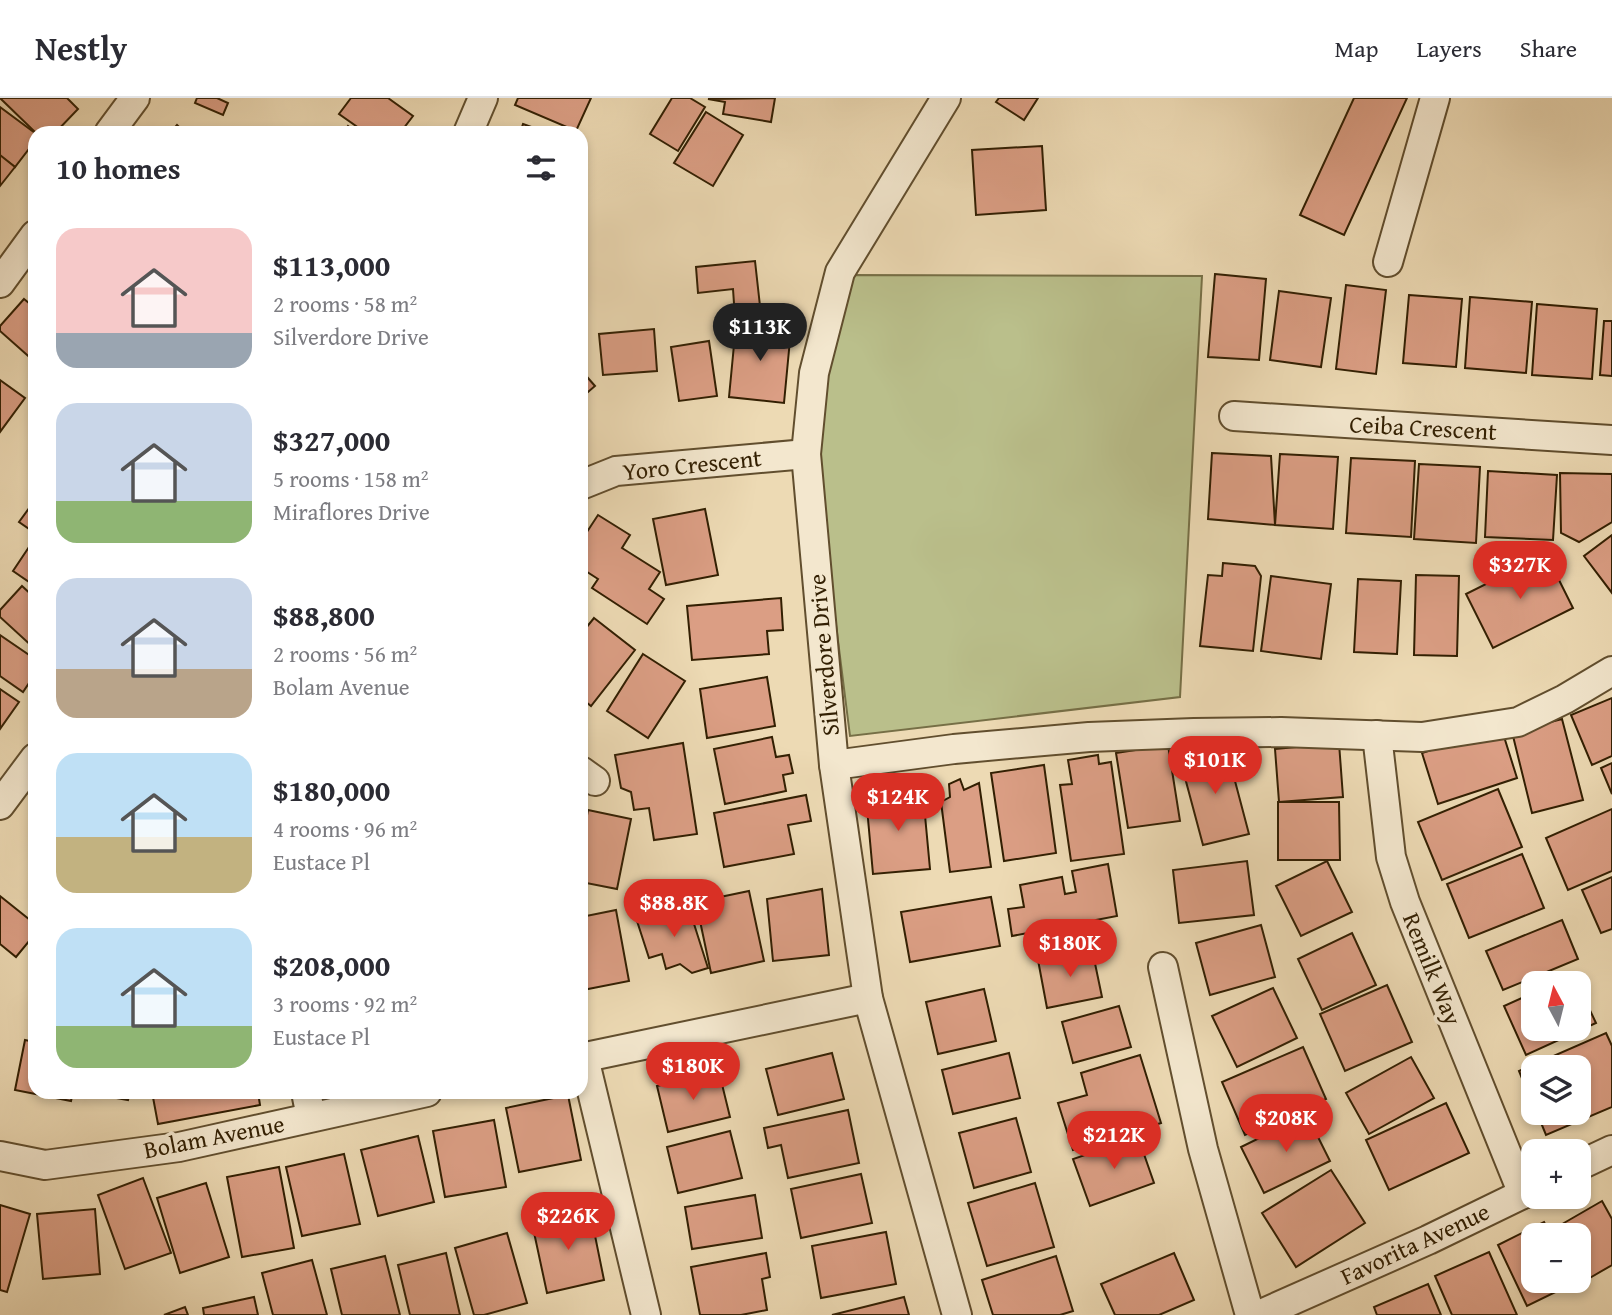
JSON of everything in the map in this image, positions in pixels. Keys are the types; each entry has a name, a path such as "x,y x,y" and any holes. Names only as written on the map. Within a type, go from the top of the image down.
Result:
{"street":[{"path":"114,126 135,98"},
{"path":"471,126 483,98"},
{"name":"Silverdore Drive","path":"946,98 839,272 814,373 806,454 834,765 868,998 957,1315"},
{"path":"1388,262 1435,98"},
{"path":"0,283 28,245"},
{"name":"Ceiba Crescent","path":"1234,416 1612,440"},
{"name":"Yoro Crescent","path":"588,482 616,471 806,454"},
{"path":"834,765 954,749 1089,737 1194,733 1422,737 1518,722 1566,699 1612,671"},
{"name":"Remilk Way","path":"1377,735 1391,857 1405,902 1521,1175"},
{"path":"0,805 28,767"},
{"path":"1163,967 1203,1149 1250,1315"},
{"path":"588,1057 868,998"},
{"path":"588,1082 646,1315"},
{"name":"Bolam Avenue","path":"0,1156 45,1165 179,1147 309,1105 364,1099"},
{"path":"1591,1160 1612,1150"},
{"name":"Favorita Avenue","path":"1259,1315 1428,1240 1521,1194"}],"green space":[{"path":"849,275 1202,276 1180,697 850,736 815,458 825,376"}],"building":[{"path":"0,98 67,98 78,109 62,126 29,126"},
{"path":"197,98 217,98 228,103 223,115 195,103"},
{"path":"351,98 388,98 413,116 405,126 356,126 339,114"},
{"path":"518,98 591,98 578,126 564,126 515,105"},
{"path":"672,98 690,98 705,107 678,151 650,134"},
{"path":"775,98 771,122 723,114 725,102 708,99"},
{"path":"999,98 1038,98 1024,120 996,102"},
{"path":"1354,98 1407,98 1344,235 1300,215"},
{"path":"0,107 28,128 28,150 15,167 0,156"},
{"path":"706,112 743,135 713,186 674,163"},
{"path":"1042,146 1046,210 976,215 972,150"},
{"path":"0,155 15,167 0,186"},
{"path":"755,261 761,315 735,318 733,289 698,293 696,267"},
{"path":"1215,274 1266,279 1259,360 1208,357"},
{"path":"1346,285 1386,290 1376,374 1336,369"},
{"path":"1279,291 1331,298 1321,367 1270,360"},
{"path":"1409,295 1462,299 1456,367 1403,363"},
{"path":"1470,297 1532,302 1526,373 1465,368"},
{"path":"24,299 28,302 28,356 0,331 0,326"},
{"path":"1537,304 1597,309 1592,379 1532,375"},
{"path":"1604,321 1612,321 1612,376 1600,375"},
{"path":"736,324 791,329 784,403 729,397"},
{"path":"654,329 657,371 603,375 599,334"},
{"path":"709,341 717,396 679,401 671,347"},
{"path":"588,378 595,386 588,392"},
{"path":"0,380 25,398 0,432"},
{"path":"1212,453 1271,456 1275,525 1208,519"},
{"path":"1280,454 1338,457 1333,529 1275,525"},
{"path":"1351,458 1415,461 1411,537 1346,533"},
{"path":"1419,464 1480,467 1476,543 1414,539"},
{"path":"1488,471 1557,475 1553,540 1485,537"},
{"path":"1560,473 1612,474 1612,522 1579,542 1561,533"},
{"path":"705,509 718,575 666,585 653,519"},
{"path":"28,510 28,528 19,522"},
{"path":"598,515 630,535 622,548 660,572 649,589 664,599 647,624 592,588 598,579 588,573 588,530"},
{"path":"1612,535 1612,593 1584,556"},
{"path":"28,548 28,581 13,571"},
{"path":"1546,554 1573,608 1493,648 1466,594"},
{"path":"1223,563 1255,566 1261,576 1253,651 1200,646 1208,575 1222,576"},
{"path":"1416,575 1459,576 1457,656 1414,655"},
{"path":"1271,576 1331,584 1321,659 1261,651"},
{"path":"1358,579 1401,581 1397,654 1354,652"},
{"path":"22,586 28,592 28,643 0,617 0,610"},
{"path":"781,598 783,630 767,631 769,654 692,660 687,606"},
{"path":"594,618 635,650 591,706 588,704 588,625"},
{"path":"0,635 28,654 28,684 23,692 0,676"},
{"path":"643,654 685,681 648,738 607,711"},
{"path":"767,677 775,726 707,738 700,689"},
{"path":"0,689 19,702 0,729"},
{"path":"1612,698 1612,756 1592,765 1571,715"},
{"path":"1562,719 1583,800 1532,813 1512,732"},
{"path":"1501,727 1517,778 1438,804 1422,753"},
{"path":"772,737 776,757 789,755 793,773 783,775 786,791 725,804 714,749"},
{"path":"683,743 697,834 654,840 649,808 634,810 631,792 621,788 615,755"},
{"path":"1339,743 1343,797 1279,802 1275,749"},
{"path":"1168,745 1180,821 1128,828 1116,753"},
{"path":"1226,747 1249,834 1203,845 1180,759"},
{"path":"1098,755 1099,764 1111,762 1124,854 1071,861 1060,785 1072,784 1068,760"},
{"path":"1612,763 1612,794 1601,768"},
{"path":"1044,765 1056,853 1004,861 991,773"},
{"path":"960,779 964,790 979,783 991,867 950,872 941,802 950,797 949,784"},
{"path":"1498,789 1522,847 1442,880 1418,822"},
{"path":"915,792 923,794 930,869 873,874 866,797"},
{"path":"806,795 811,821 788,825 794,854 724,867 714,813"},
{"path":"1278,802 1339,802 1340,860 1278,860"},
{"path":"1612,809 1612,871 1568,890 1546,838"},
{"path":"588,810 631,819 617,889 588,883"},
{"path":"1522,854 1544,908 1469,938 1447,884"},
{"path":"1247,861 1254,915 1179,923 1173,870"},
{"path":"1327,861 1352,912 1301,936 1276,886"},
{"path":"1108,864 1117,916 1012,936 1008,909 1024,907 1020,885 1062,877 1065,894 1076,892 1072,871"},
{"path":"1612,877 1612,929 1601,933 1582,890"},
{"path":"822,889 829,955 773,961 767,899"},
{"path":"749,891 764,961 711,973 696,902"},
{"path":"0,896 28,918 28,942 16,957 0,944"},
{"path":"991,897 1000,946 910,962 901,912"},
{"path":"688,905 708,968 692,973 680,964 666,969 662,954 649,958 637,921"},
{"path":"616,910 629,981 588,989 588,916"},
{"path":"1562,920 1578,959 1549,971 1521,971 1521,983 1503,990 1486,951"},
{"path":"1261,925 1275,977 1210,995 1196,943"},
{"path":"1352,933 1376,985 1322,1010 1298,959"},
{"path":"1092,949 1102,997 1047,1008 1038,960"},
{"path":"1387,985 1412,1042 1345,1071 1320,1014"},
{"path":"1273,988 1297,1038 1237,1067 1212,1016"},
{"path":"984,989 996,1041 938,1054 926,1002"},
{"path":"1521,998 1521,1041 1557,1041 1526,1055 1504,1006"},
{"path":"1119,1006 1131,1047 1073,1063 1062,1022"},
{"path":"1591,1012 1596,1023 1591,1025"},
{"path":"1606,1033 1612,1046 1612,1107 1591,1116 1591,1055 1556,1055"},
{"path":"25,1040 28,1041 28,1093 15,1090"},
{"path":"1303,1047 1326,1099 1245,1135 1222,1082"},
{"path":"832,1053 844,1099 778,1115 766,1069"},
{"path":"1009,1053 1020,1098 953,1114 942,1070"},
{"path":"1140,1055 1161,1123 1073,1150 1058,1103 1087,1095 1081,1073"},
{"path":"1411,1057 1434,1098 1369,1134 1346,1093"},
{"path":"719,1072 730,1117 668,1132 657,1086"},
{"path":"153,1099 259,1099 260,1105 158,1124"},
{"path":"549,1099 569,1099 581,1160 519,1172 506,1108"},
{"path":"1446,1103 1469,1153 1389,1190 1366,1140"},
{"path":"848,1110 859,1163 788,1178 781,1145 768,1148 764,1128"},
{"path":"1307,1115 1330,1161 1264,1193 1241,1147"},
{"path":"1016,1118 1031,1172 974,1188 959,1133"},
{"path":"494,1120 506,1187 445,1197 433,1131"},
{"path":"1542,1125 1570,1125 1546,1135"},
{"path":"730,1131 742,1178 678,1193 667,1147"},
{"path":"418,1136 434,1202 378,1216 361,1150"},
{"path":"1138,1137 1154,1183 1090,1206 1073,1159"},
{"path":"344,1154 360,1224 302,1236 286,1167"},
{"path":"279,1167 294,1248 242,1257 227,1177"},
{"path":"1331,1170 1365,1223 1296,1267 1262,1213"},
{"path":"861,1174 872,1223 801,1238 791,1189"},
{"path":"143,1178 171,1253 125,1269 98,1195"},
{"path":"206,1183 229,1257 180,1273 157,1198"},
{"path":"1035,1183 1054,1247 987,1266 968,1203"},
{"path":"755,1195 762,1238 692,1249 685,1207"},
{"path":"1602,1201 1612,1219 1612,1265 1591,1277 1591,1223 1564,1223"},
{"path":"0,1205 30,1214 7,1292 0,1290"},
{"path":"95,1209 100,1274 43,1279 37,1214"},
{"path":"590,1211 604,1280 547,1293 532,1223"},
{"path":"886,1232 896,1284 821,1298 812,1246"},
{"path":"507,1233 527,1303 484,1315 474,1315 455,1248"},
{"path":"1521,1234 1521,1293 1554,1293 1527,1306 1498,1245"},
{"path":"1489,1252 1517,1315 1452,1315 1435,1276"},
{"path":"446,1253 460,1315 410,1315 398,1265"},
{"path":"766,1253 770,1277 762,1279 767,1310 741,1315 700,1315 691,1267"},
{"path":"1174,1253 1194,1300 1159,1315 1115,1315 1101,1284"},
{"path":"385,1256 400,1315 342,1315 331,1269"},
{"path":"1056,1256 1073,1311 1060,1315 993,1315 982,1280"},
{"path":"312,1260 327,1315 273,1315 262,1273"},
{"path":"1428,1284 1441,1315 1377,1315 1374,1307"},
{"path":"254,1297 258,1315 204,1315 203,1308"},
{"path":"904,1297 909,1315 832,1315"},
{"path":"185,1307 188,1315 164,1315"}]}
